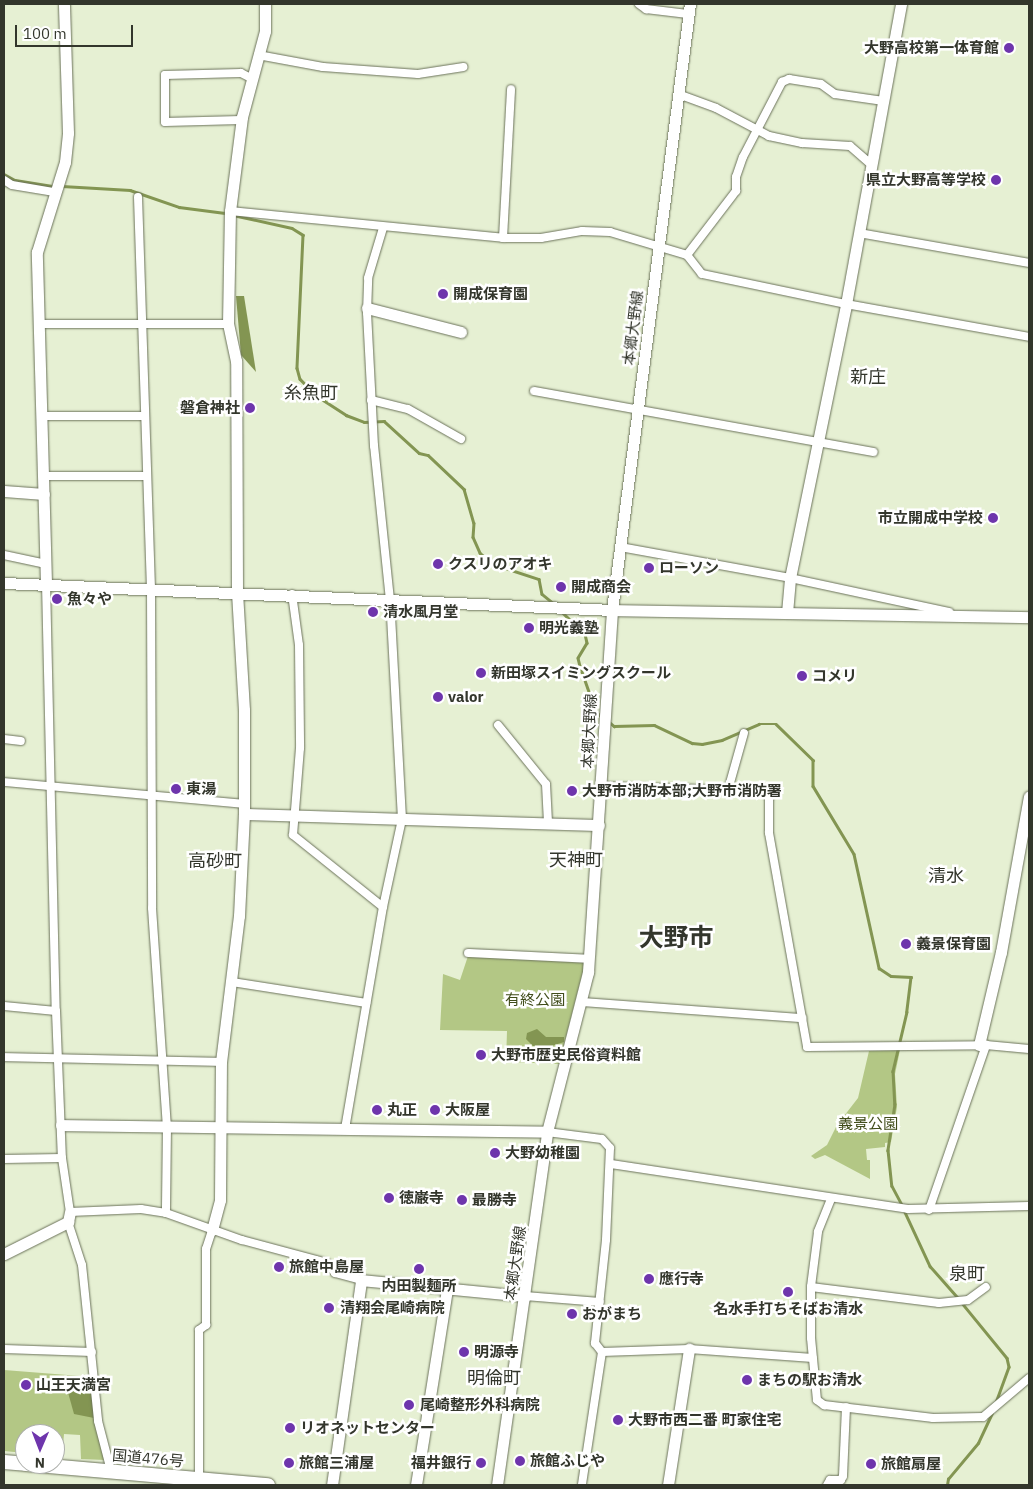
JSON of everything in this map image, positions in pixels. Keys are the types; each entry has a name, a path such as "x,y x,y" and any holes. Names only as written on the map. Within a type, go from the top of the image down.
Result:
{"highway":[{"name":"国道476号","path":"65,1467 203,1481 268,1485"}],"street":[{"path":"64,4 68,132 65,162 54,192 37,252 38,324 43,416 57,1058 62,1158 69,1217 82,1265 98,1421 111,1471"},
{"path":"203,1481 198,1330 206,1325 206,1249 220,1200 221,1062 232,982 244,809 244,710 237,591 236,361 228,324 230,212 242,120 265,31 265,4"},
{"path":"639,4 646,9 689,9"},
{"path":"787,613 790,578 846,304 901,4"},
{"name":"本郷大野線","path":"497,1485 547,1132 583,1002 590,959 612,610 689,9"},
{"path":"258,55 323,67 418,74 463,68"},
{"path":"242,120 166,122 166,75 241,73 252,78"},
{"path":"687,255 736,191 736,177 757,129 782,82 789,79 821,84 836,94 883,101"},
{"path":"503,238 511,90"},
{"path":"678,94 716,108 769,136 802,143 850,146 871,164"},
{"path":"4,180 12,185 54,192"},
{"path":"138,197 151,587 149,795 154,974 167,1126 166,1213"},
{"path":"230,212 503,238 541,238 582,231 610,232 687,255 702,274 846,304 1029,337"},
{"path":"345,1129 383,907 402,819 390,600 371,400 367,308 368,278 384,228"},
{"path":"859,233 1029,263"},
{"path":"367,308 461,332"},
{"path":"38,324 228,324"},
{"path":"534,391 874,452"},
{"path":"371,400 408,409 461,439"},
{"path":"43,416 144,416"},
{"path":"44,476 146,476"},
{"path":"4,491 44,494"},
{"path":"620,547 790,578 961,614"},
{"path":"4,554 46,564"},
{"path":"4,583 151,587 612,610 961,614 1029,617"},
{"path":"292,594 299,645 300,748 293,835 383,907"},
{"path":"498,725 546,784 548,823"},
{"path":"728,790 744,733"},
{"path":"4,739 21,741"},
{"path":"4,782 149,795 294,816 599,825"},
{"path":"602,786 764,791 769,798 769,833 807,1047 982,1045 1029,1049"},
{"path":"929,1210 982,1045 1029,796"},
{"path":"468,953 590,959"},
{"path":"232,982 366,1003"},
{"path":"583,1002 802,1018"},
{"path":"4,1006 56,1011"},
{"path":"4,1057 221,1062"},
{"path":"61,1125 547,1132 602,1139 610,1148 611,1164 600,1302 594,1343 602,1352"},
{"path":"4,1158 62,1158"},
{"path":"611,1164 831,1199 929,1210 1029,1206"},
{"path":"831,1199 816,1237 811,1287 813,1358 817,1400 824,1404 933,1418 983,1417 1029,1378"},
{"path":"4,1254 69,1217 141,1209 166,1213 212,1230 327,1263 335,1273 361,1280 600,1302"},
{"path":"332,1485 361,1280"},
{"path":"811,1287 939,1303 968,1300 986,1287"},
{"path":"416,1485 447,1289"},
{"path":"4,1349 92,1352"},
{"path":"602,1352 689,1349 813,1358"},
{"path":"668,1485 689,1349"},
{"path":"582,1485 602,1352"},
{"path":"827,1485 830,1480 841,1480 843,1476 846,1407"}],"green space":[{"name":"有終公園","path":"468,956 585,963 559,1064 506,1062 507,1031 440,1030 443,974 460,980"},
{"name":"義景公園","path":"900,1050 895,1074 897,1107 891,1142 885,1143 885,1147 866,1149 867,1160 870,1160 870,1179 825,1155 815,1159 811,1156 827,1145 837,1125 858,1098 869,1051"},
{"path":"4,1370 93,1377 105,1460 81,1459 80,1435 65,1434 65,1424 15,1424 15,1452 4,1451"}],"shaded area":[{"path":"236,296 244,296 256,372 241,355"},
{"path":"537,1029 546,1037 564,1037 564,1042 548,1047 533,1046 526,1039 527,1033"},
{"path":"64,1378 90,1379 94,1418 74,1414"}],"waterway":[{"path":"4,174 15,180 54,186"},
{"path":"62,186 130,190 179,207 225,213"},
{"path":"233,215 292,228 303,235 297,368 300,379 317,396 346,415 364,422 384,421 419,453 428,455 464,489 474,523 473,537 480,553 493,564 539,579 542,594 553,603"},
{"path":"562,612 585,634 587,643 578,658 596,712 601,716"},
{"path":"608,721 614,726 654,725 692,743 702,744 722,740 759,724 776,724 813,760 813,786 854,854 879,968 891,976 911,977 907,1012 893,1071 895,1104 888,1150 892,1186 902,1205"},
{"path":"904,1210 930,1266 959,1299"},
{"path":"962,1303 1007,1358 1009,1367 996,1403"},
{"path":"947,1485 948,1479 978,1443 992,1413"}],"place":[{"name":"大野高校第一体育館","path":"1009,48"},
{"name":"県立大野高等学校","path":"996,180"},
{"name":"開成保育園","path":"443,294"},
{"name":"磐倉神社","path":"250,408"},
{"name":"市立開成中学校","path":"993,518"},
{"name":"クスリのアオキ","path":"438,564"},
{"name":"ローソン","path":"649,568"},
{"name":"開成商会","path":"561,587"},
{"name":"魚々や","path":"57,599"},
{"name":"清水風月堂","path":"373,612"},
{"name":"明光義塾","path":"529,628"},
{"name":"新田塚スイミングスクール","path":"481,673"},
{"name":"コメリ","path":"802,676"},
{"name":"valor","path":"438,697"},
{"name":"東湯","path":"176,789"},
{"name":"大野市消防本部;大野市消防署","path":"572,791"},
{"name":"義景保育園","path":"906,944"},
{"name":"大野市歴史民俗資料館","path":"481,1055"},
{"name":"丸正","path":"377,1110"},
{"name":"大阪屋","path":"435,1110"},
{"name":"大野幼稚園","path":"495,1153"},
{"name":"徳巌寺","path":"389,1198"},
{"name":"最勝寺","path":"462,1200"},
{"name":"旅館中島屋","path":"279,1267"},
{"name":"内田製麺所","path":"419,1269"},
{"name":"應行寺","path":"649,1279"},
{"name":"名水手打ちそばお清水","path":"788,1292"},
{"name":"清翔会尾崎病院","path":"329,1308"},
{"name":"おがまち","path":"572,1314"},
{"name":"明源寺","path":"464,1352"},
{"name":"まちの駅お清水","path":"747,1380"},
{"name":"山王天満宮","path":"26,1385"},
{"name":"尾崎整形外科病院","path":"409,1405"},
{"name":"大野市西二番 町家住宅","path":"618,1420"},
{"name":"リオネットセンター","path":"290,1428"},
{"name":"旅館ふじや","path":"520,1461"},
{"name":"旅館三浦屋","path":"289,1463"},
{"name":"福井銀行","path":"481,1463"},
{"name":"旅館扇屋","path":"871,1464"}],"district":[{"name":"新庄","path":"868,377"},
{"name":"糸魚町","path":"311,393"},
{"name":"天神町","path":"576,860"},
{"name":"高砂町","path":"215,861"},
{"name":"清水","path":"946,876"},
{"name":"大野市","path":"676,937"},
{"name":"泉町","path":"967,1274"},
{"name":"明倫町","path":"494,1378"}]}
